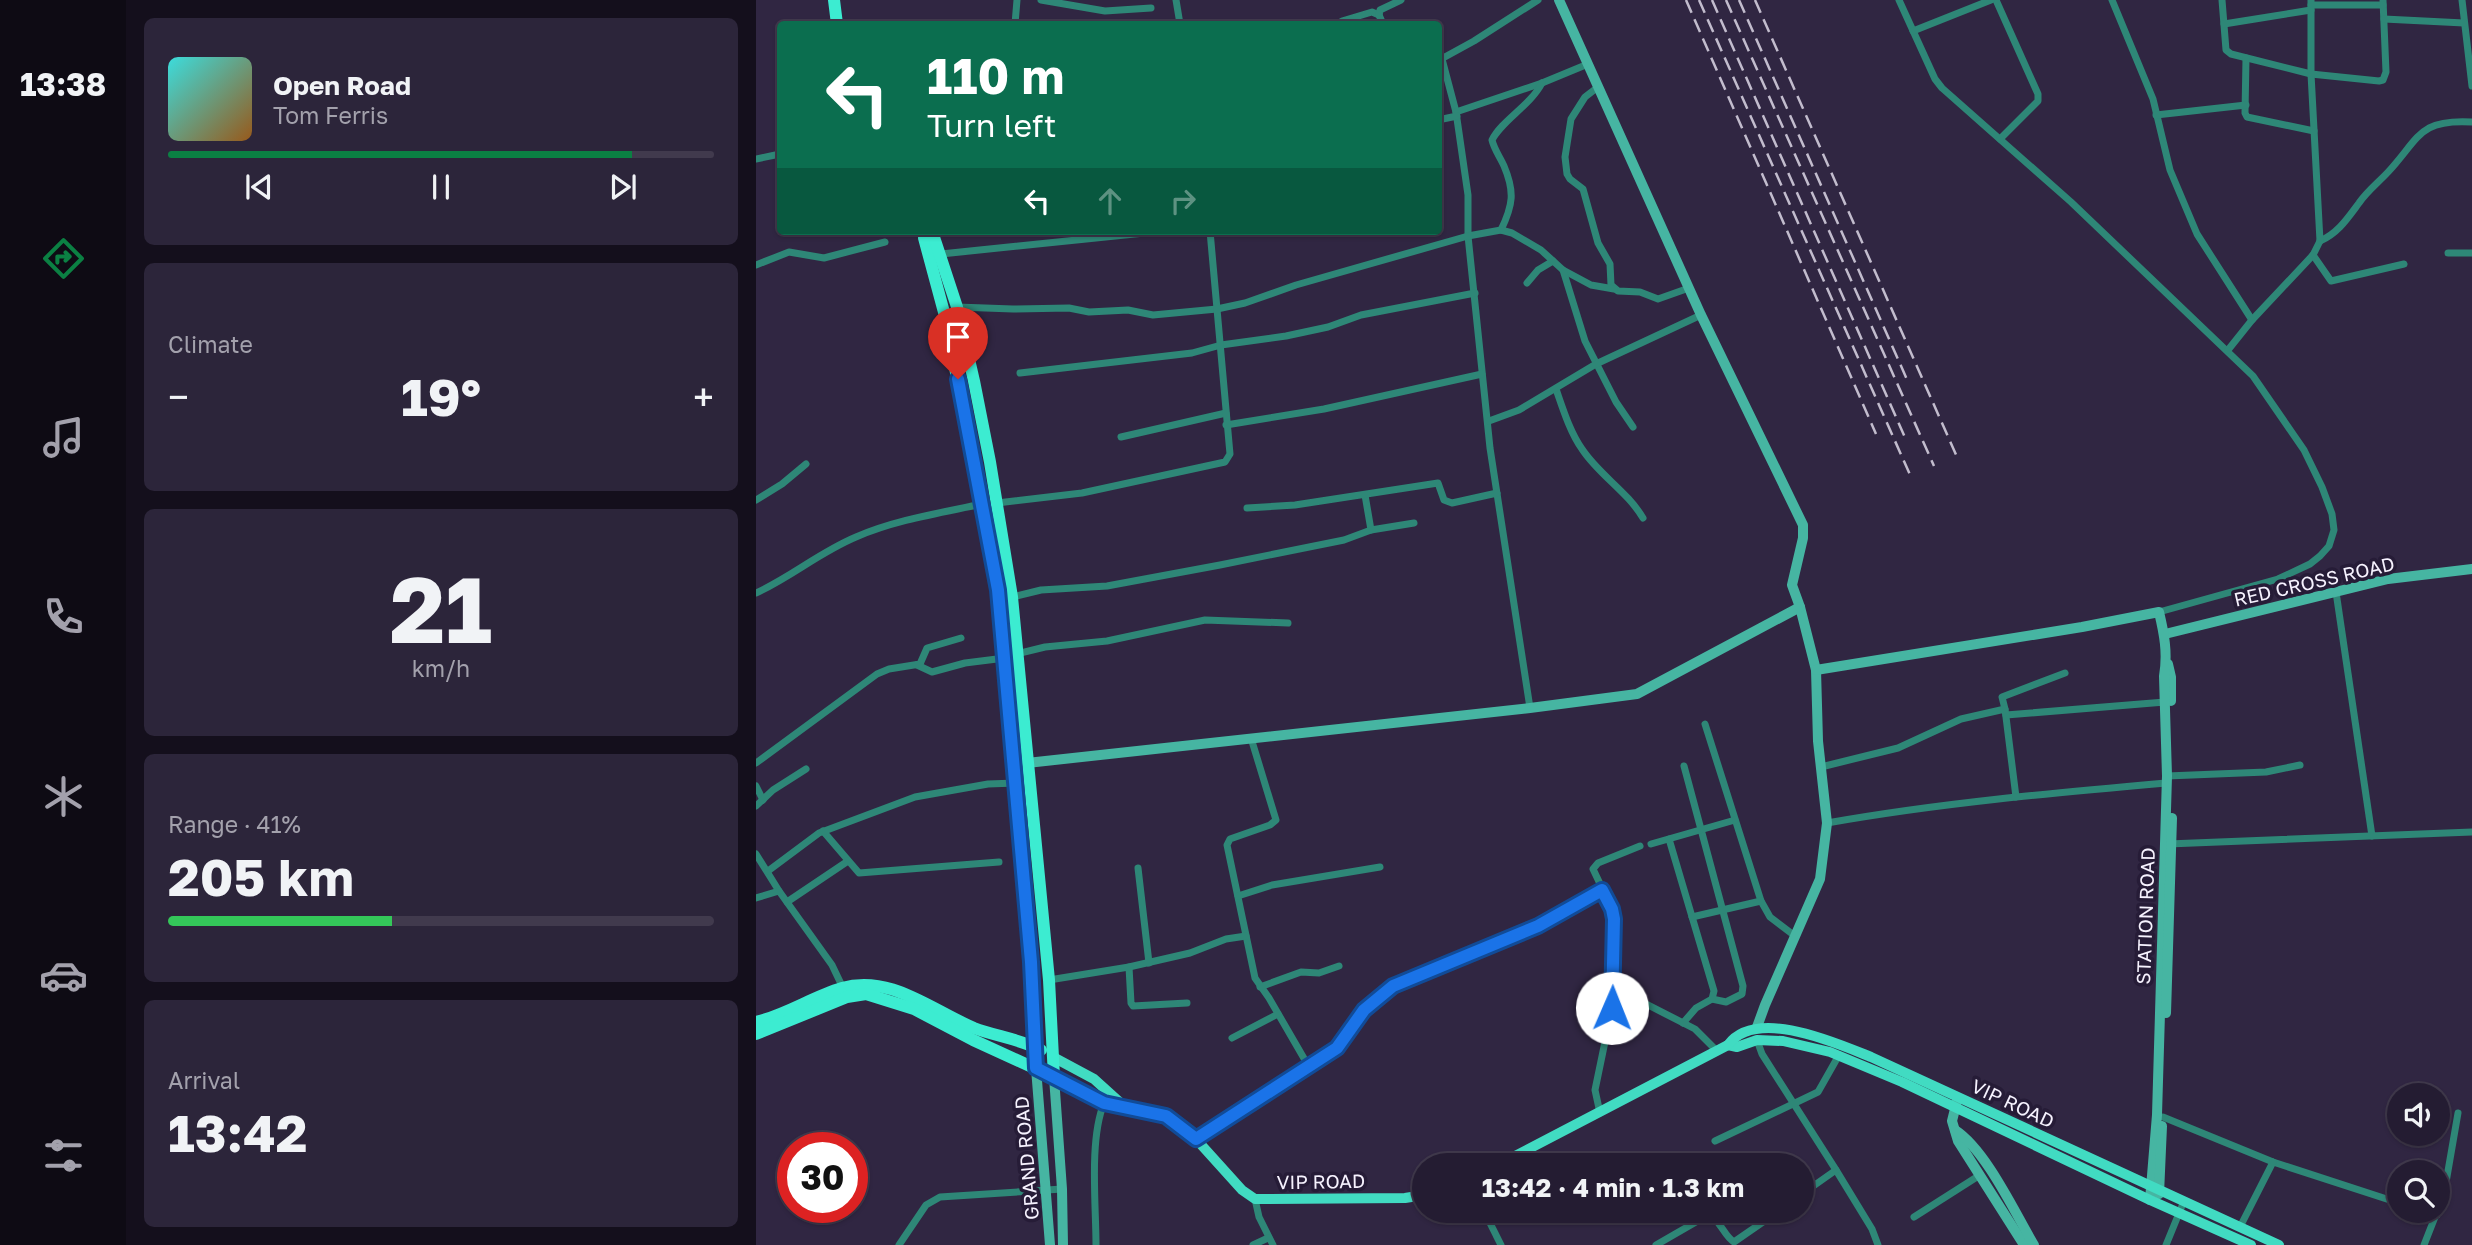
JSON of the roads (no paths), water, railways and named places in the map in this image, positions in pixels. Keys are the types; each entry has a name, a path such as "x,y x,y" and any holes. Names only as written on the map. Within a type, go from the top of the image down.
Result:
{"highway":[{"path":"834,0 837,21"},
{"path":"924,235 945,316 998,590 1030,939 1036,1068"},
{"path":"756,1021 793,1014 847,996 866,994 914,1009 973,1040 1054,1077 1049,981 1012,597 990,462 957,307 934,235"},
{"path":"756,1034 843,988 883,986 972,1027 1036,1047 1053,1057"}],"main road":[{"path":"1559,0 1701,315 1803,525 1803,538 1792,586 1816,670 1827,823 1820,879 1757,1027"},
{"name":"RED CROSS ROAD","path":"2165,634 2388,579 2472,569"},
{"path":"1027,763 1637,694 1800,607"},
{"path":"1816,670 2159,612"},
{"name":"STATION ROAD","path":"2154,1202 2168,844 2164,676 2167,660 2165,634 2159,612"},
{"path":"2167,660 2171,677 2168,778"},
{"path":"2155,1188 2163,1117 2168,844"},
{"name":"VIP ROAD","path":"1522,1153 1728,1045 1734,1036 1757,1027 1787,1030 1839,1045 2154,1202 2251,1245"},
{"name":"VIP ROAD","path":"1728,1045 1737,1047 1757,1040 1783,1041 1839,1055 1957,1102 2279,1245"},
{"name":"VIP ROAD","path":"1053,1057 1094,1079 1125,1107"},
{"name":"GRAND ROAD","path":"1036,1068 1050,1245"},
{"name":"VIP ROAD","path":"1054,1077 1104,1103 1166,1116 1196,1139 1242,1190 1255,1199 1412,1197"},
{"name":"GRAND ROAD","path":"1054,1077 1063,1245"},
{"path":"1957,1102 1952,1121 1958,1141 2024,1245"},
{"path":"1955,1130 1965,1137 1989,1169 2034,1245"}],"street":[{"path":"1015,21 1017,0"},
{"path":"1041,0 1105,11 1151,8"},
{"path":"1176,0 1180,21"},
{"path":"1382,21 1380,10 1401,0"},
{"path":"1531,708 1490,448 1468,236 1468,195 1457,114 1442,60 1538,0"},
{"path":"1899,0 1935,79 1948,94 2071,202 2253,376 2304,450 2325,496 2332,514 2334,530 2329,546 2311,564 2278,579 2159,612"},
{"path":"1913,31 1993,0 2038,93 2038,101 2000,139"},
{"path":"2112,0 2153,99 2171,170 2197,234 2252,320"},
{"path":"2222,0 2226,50 2231,54 2311,74 2383,80 2387,63 2383,2 2311,5 2224,24"},
{"path":"2462,0 2472,86"},
{"path":"2228,350 2252,320 2313,255 2320,241 2311,74 2311,5"},
{"path":"1347,21 1372,12 1379,15"},
{"path":"2384,19 2465,23"},
{"path":"2246,58 2245,113 2250,118 2314,131"},
{"path":"1442,119 1588,64"},
{"path":"1501,230 1510,213 1512,197 1508,179 1492,140 1542,83"},
{"path":"1598,87 1585,97 1571,119 1565,157 1570,179 1583,189 1598,243 1610,264 1611,285 1614,289"},
{"path":"2156,115 2246,105"},
{"path":"2320,241 2341,227 2422,131 2439,123 2472,122"},
{"path":"756,159 777,155"},
{"path":"957,307 1069,308 1089,312 1129,310 1153,315 1217,309 1468,236 1501,230 1524,239 1563,270 1591,285 1640,292 1658,299 1689,288"},
{"path":"941,254 1125,235"},
{"path":"997,503 1082,493 1225,462 1230,454 1210,235"},
{"path":"756,265 789,253 824,258 885,243"},
{"path":"2448,253 2472,253"},
{"path":"2313,255 2331,281 2404,264"},
{"path":"1527,283 1538,270 1553,261"},
{"path":"1563,270 1580,330 1616,401 1633,427"},
{"path":"1020,373 1192,352 1286,336 1328,327 1361,314 1475,293"},
{"path":"1489,421 1519,410 1596,364 1701,315"},
{"path":"1226,425 1324,409 1482,374"},
{"path":"1556,389 1580,448 1606,478 1635,505 1643,518"},
{"path":"1121,437 1226,413"},
{"path":"756,500 782,484 806,464"},
{"path":"1247,508 1295,505 1438,483 1444,500 1452,503 1497,493"},
{"path":"1365,495 1371,530"},
{"path":"756,593 858,536 939,512 983,504"},
{"path":"1012,597 1041,590 1107,586 1344,540 1371,530 1414,523"},
{"path":"2336,592 2372,836"},
{"path":"756,763 889,668 916,666 932,673 965,663 1004,659 1017,653 1045,647 1107,641 1205,620 1289,624"},
{"path":"916,666 922,662 927,648 961,638"},
{"path":"2016,797 2002,697 2065,673"},
{"path":"1821,767 1898,748 1961,719 2006,712 2165,702"},
{"path":"1704,724 1761,901 1770,917 1795,936"},
{"path":"1251,738 1276,820 1270,825 1233,837 1228,842 1255,978 1309,1067"},
{"path":"1827,823 1906,809 2168,778 2266,772 2300,765"},
{"path":"1683,1023 1696,1008 1712,999 1726,1002 1742,994 1743,990 1684,766"},
{"path":"756,806 773,790 806,769"},
{"path":"768,871 807,839 915,797 988,784 1029,781"},
{"path":"756,786 763,800"},
{"path":"1651,844 1735,820"},
{"path":"823,831 856,871 864,874 904,868 999,862"},
{"path":"2168,844 2472,832"},
{"path":"1669,839 1714,991 1712,999"},
{"path":"1600,1113 1595,1097 1595,1083 1612,1008 1614,919 1612,909 1594,873 1595,866 1640,846"},
{"path":"756,854 832,965 843,988"},
{"path":"787,902 848,861"},
{"path":"1238,896 1272,886 1380,867"},
{"path":"1138,868 1149,963"},
{"path":"1196,1139 1337,1048 1364,1010 1393,986 1538,926 1602,890"},
{"path":"756,898 779,891"},
{"path":"1692,916 1761,901"},
{"path":"1049,981 1149,963 1190,953 1226,939 1246,936"},
{"path":"1260,987 1301,972 1319,973 1339,966"},
{"path":"1129,967 1133,1006 1187,1003"},
{"path":"1613,987 1702,1034 1717,1051"},
{"path":"1232,1038 1278,1013"},
{"path":"1757,1040 1762,1054 1872,1229 1878,1245"},
{"path":"1715,1141 1818,1092 1839,1055"},
{"path":"1096,1245 1097,1141 1104,1103"},
{"path":"2450,1160 2458,1113"},
{"path":"2163,1117 2273,1162 2387,1199"},
{"path":"2240,1227 2273,1162"},
{"path":"1814,1186 1836,1170"},
{"path":"1914,1217 1980,1175"},
{"path":"899,1245 926,1205 940,1197 1062,1189"},
{"path":"1253,1245 1271,1241 1259,1217 1255,1199"},
{"path":"2165,1244 2184,1201"},
{"path":"1656,1245 1708,1215 1717,1220 1734,1243 1762,1223"},
{"path":"1490,1223 1501,1245"},
{"path":"2424,1245 2434,1223"}],"railway":[{"path":"1686,0 1876,434"},
{"path":"1699,0 1911,477"},
{"path":"1712,0 1907,442"},
{"path":"1726,0 1934,466"},
{"path":"1739,0 1909,384"},
{"path":"1755,0 1957,457"}]}
